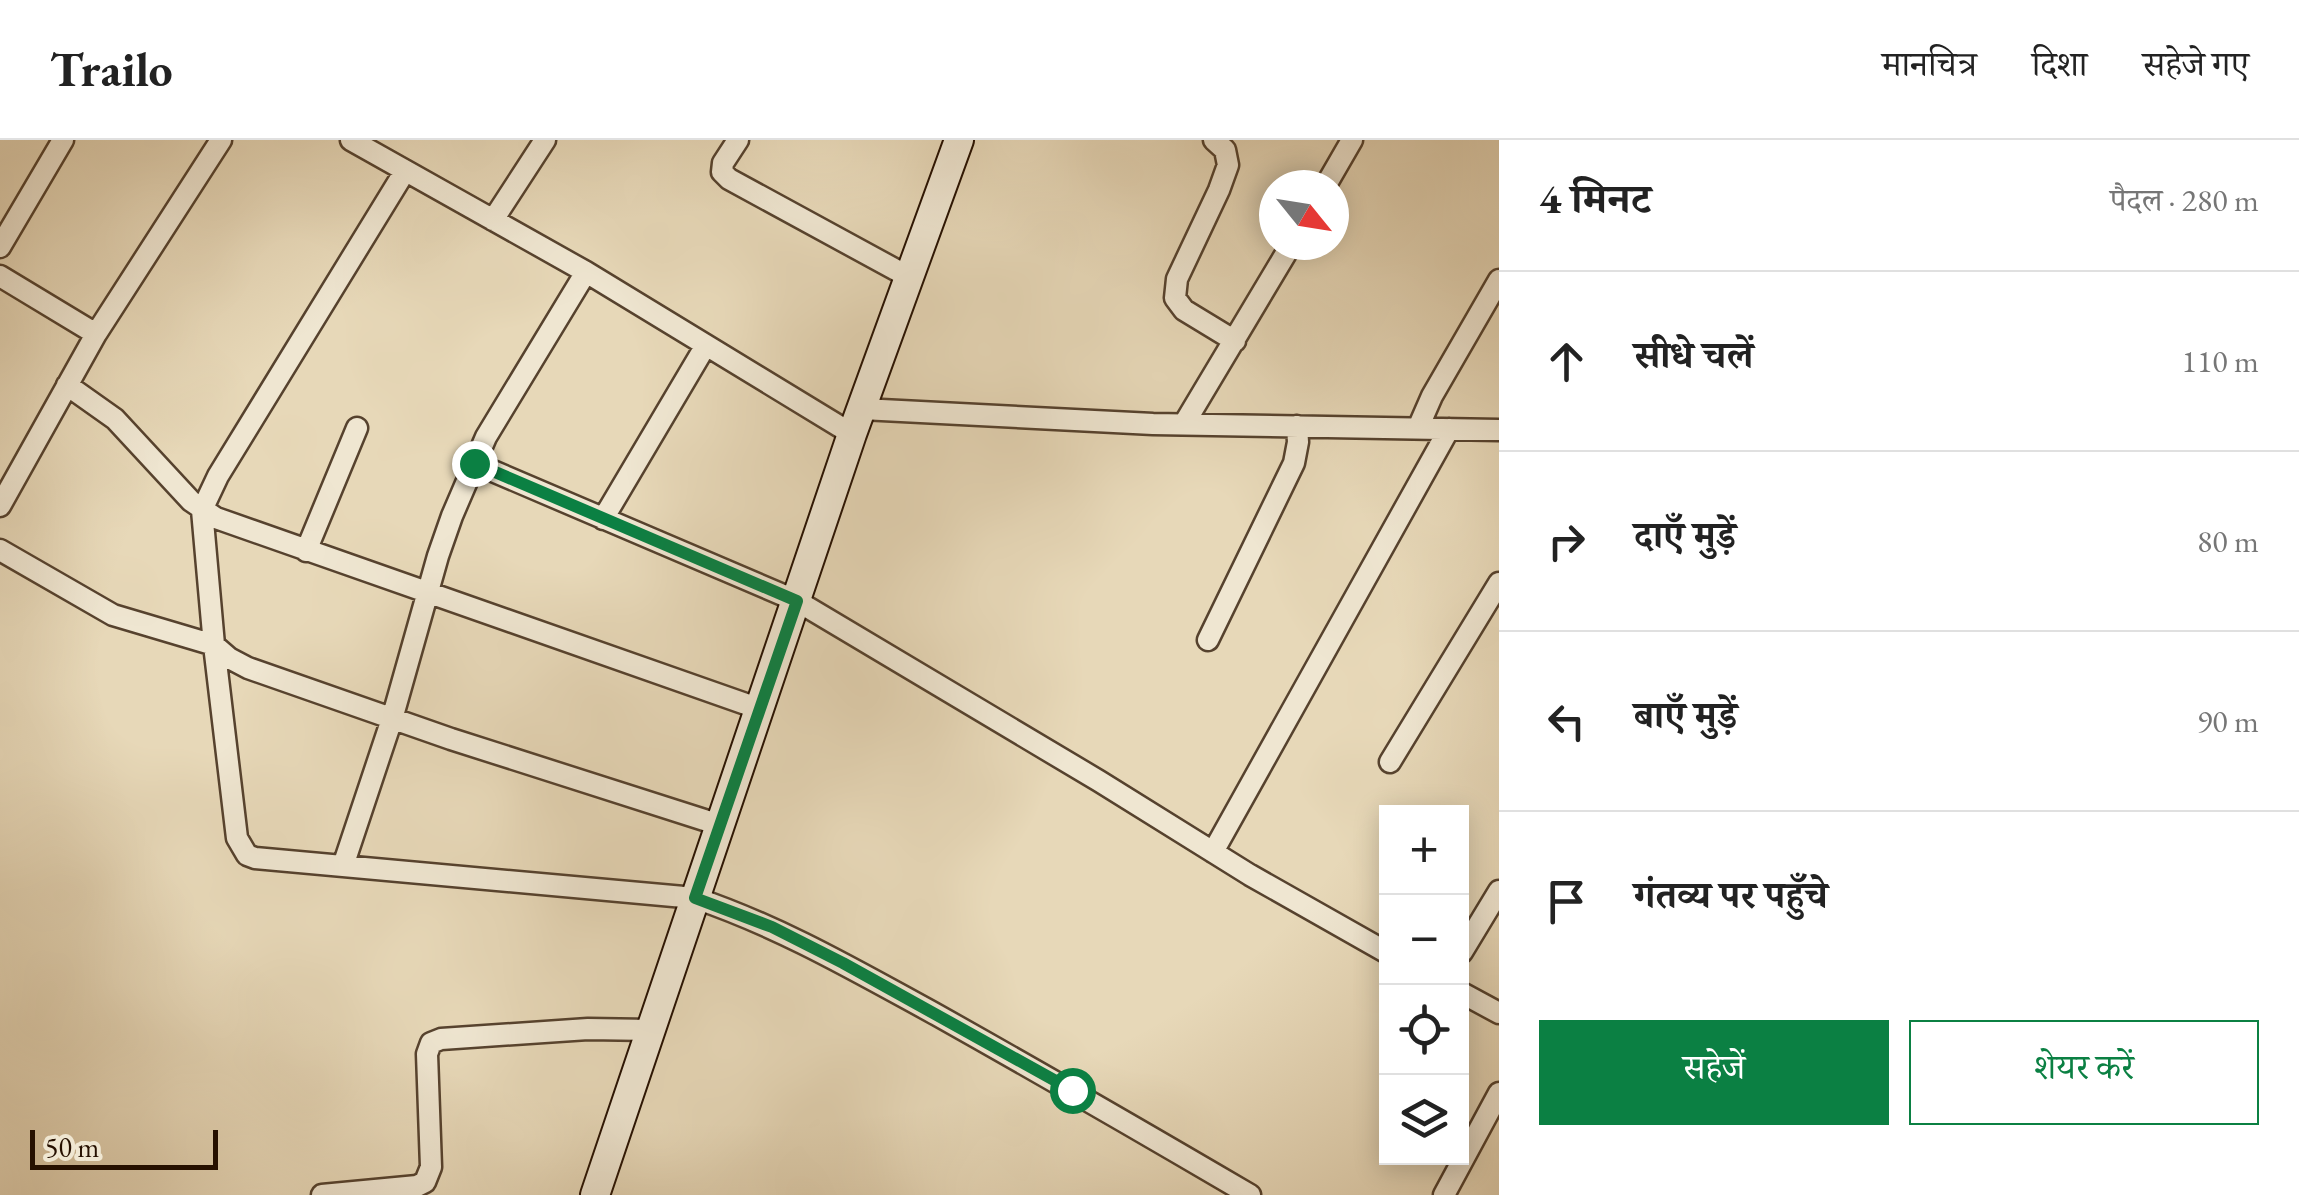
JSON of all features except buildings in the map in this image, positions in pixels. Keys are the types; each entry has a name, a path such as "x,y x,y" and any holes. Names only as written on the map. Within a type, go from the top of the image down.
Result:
{"main road":[{"path":"594,1195 857,421 960,140"}],"street":[{"path":"0,247 63,140"},
{"path":"0,506 96,334 222,140"},
{"path":"351,140 586,272 706,345 857,421 1499,430"},
{"path":"493,220 545,140"},
{"path":"738,140 723,163 722,172 729,179 909,277"},
{"path":"1214,140 1225,150 1228,165 1177,279 1176,298 1184,310 1235,341"},
{"path":"1335,170 1352,140"},
{"path":"404,171 218,476 202,510 237,838 247,856 695,898 772,927 843,963 1072,1090 1250,1195"},
{"path":"1184,424 1282,260"},
{"path":"343,866 452,516 486,438 586,272"},
{"path":"0,276 96,334"},
{"path":"1418,428 1432,396 1499,280"},
{"path":"604,520 706,345"},
{"path":"67,385 115,420 202,510 216,518 760,709"},
{"path":"1208,640 1294,463 1296,426"},
{"path":"306,550 357,428"},
{"path":"1213,852 1449,429"},
{"path":"474,463 797,601 1379,948"},
{"path":"0,550 113,615 214,644 248,668 720,825"},
{"path":"1390,762 1499,583"},
{"path":"1469,940 1499,891"},
{"path":"1469,997 1499,1013"},
{"path":"322,1195 425,1182 431,1168 427,1054 432,1043 441,1039 588,1029 650,1030"},
{"path":"1444,1195 1499,1093"}],"route":[{"path":"474,463 797,601 695,898 772,927 843,963 1072,1090"}]}
